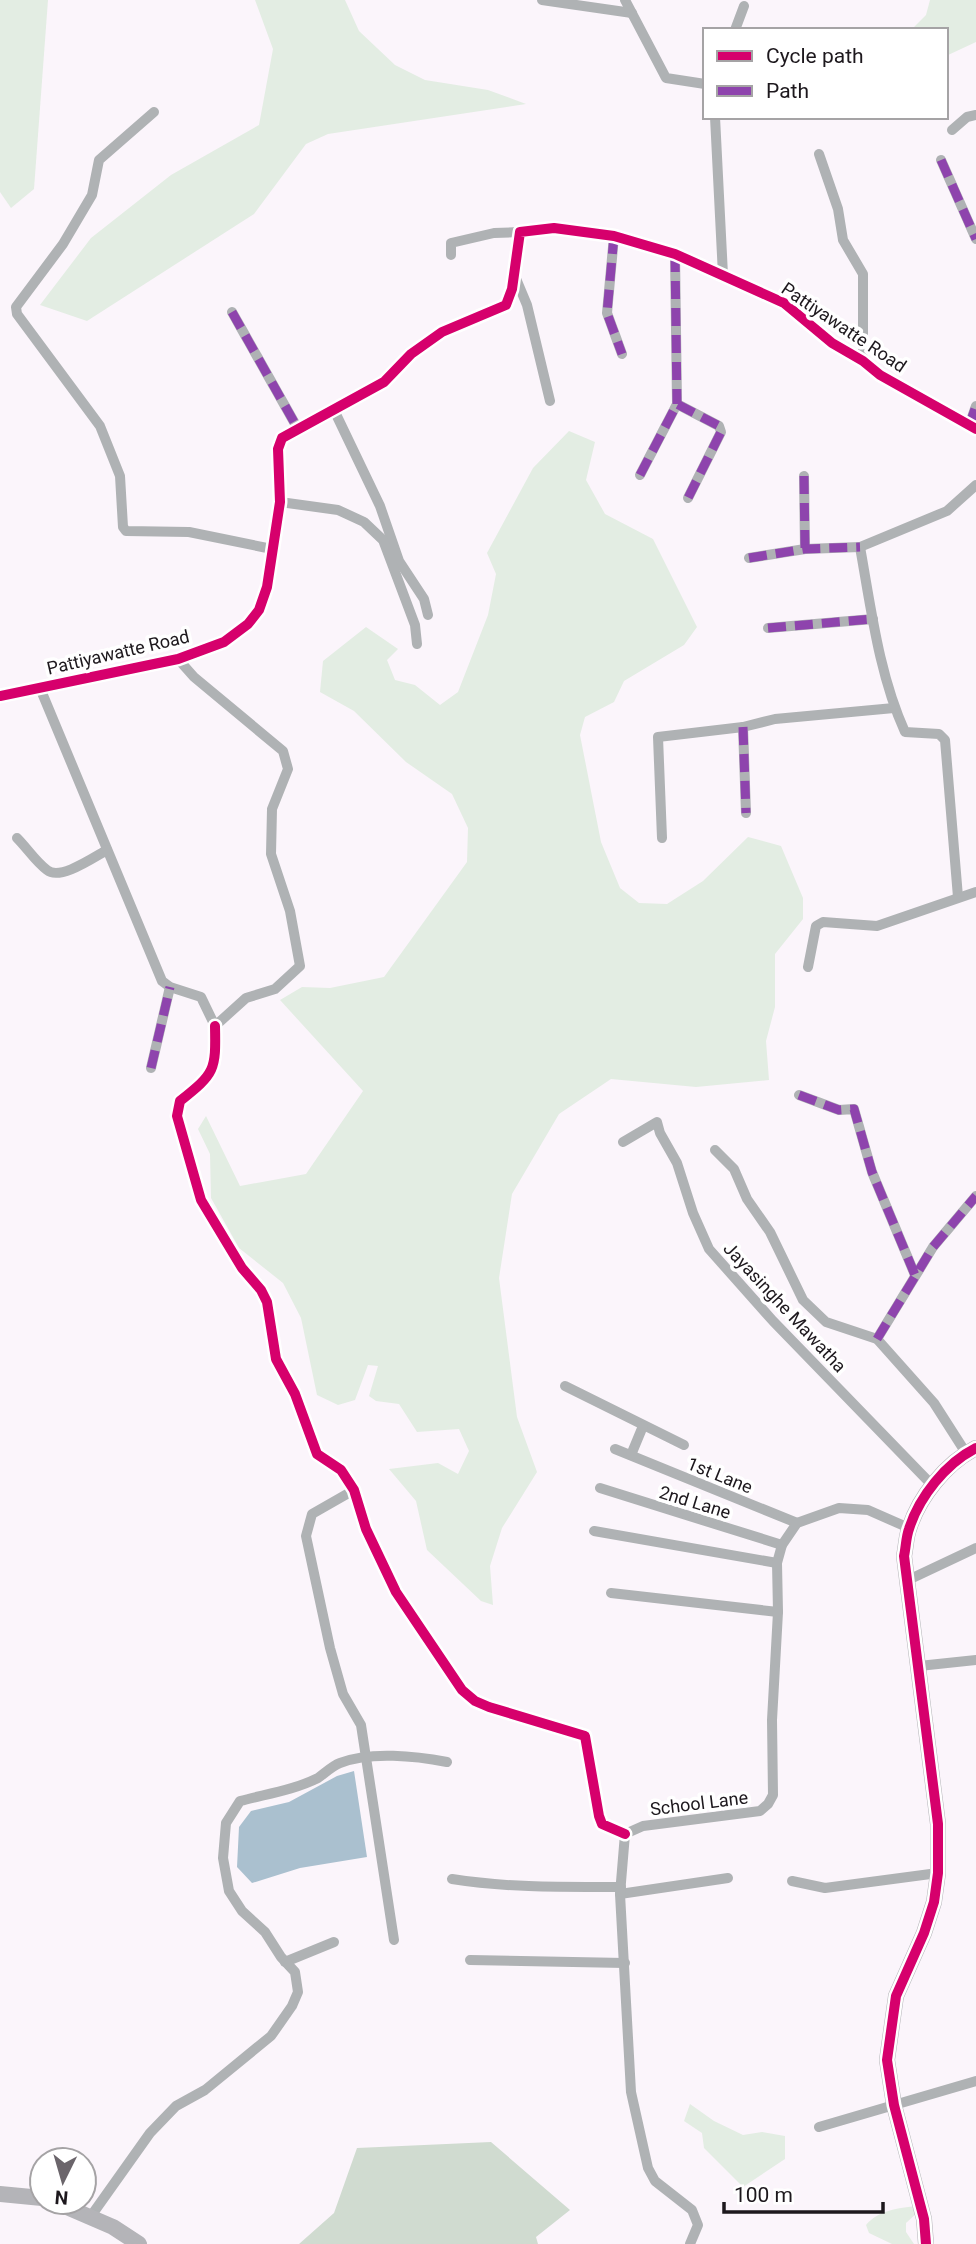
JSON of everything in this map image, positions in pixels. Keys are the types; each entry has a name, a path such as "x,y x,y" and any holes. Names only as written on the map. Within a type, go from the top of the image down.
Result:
{"main road":[{"path":"926,2244 924,2219 894,2105 887,2060 896,1996 924,1933 934,1902 938,1873 938,1824 904,1556 909,1528 932,1485 971,1451"},
{"path":"0,2194 28,2197"},
{"path":"91,2216 139,2244"}],"street":[{"path":"542,0 632,13"},
{"path":"625,0 666,78 703,84"},
{"path":"736,28 744,6"},
{"path":"154,112 99,160 92,195 63,244 21,299 16,307 17,314 100,426 120,476 123,527 126,530 189,532 272,549"},
{"path":"952,130 967,117 976,115"},
{"path":"715,119 723,275"},
{"path":"819,154 838,209 843,240 863,274 863,361"},
{"path":"941,160 976,239"},
{"name":"Pattiyawatte Road","path":"0,696 178,659 224,642 248,624 259,610 263,598 272,549 280,502 278,449 282,438 384,382 411,354 442,332 506,305 512,289 520,232 554,228 614,236 675,254 784,303 832,343 863,361 880,375 973,427"},
{"path":"451,255 452,243 494,233 520,232"},
{"path":"614,236 607,313 622,354"},
{"path":"640,475 677,404 675,254"},
{"path":"514,272 527,305 550,401"},
{"path":"232,312 298,429"},
{"path":"677,404 719,426 721,432 688,498"},
{"path":"973,427 976,406"},
{"path":"334,410 380,506 399,561 424,599 428,615"},
{"path":"804,476 805,549"},
{"path":"749,558 805,549 860,547 947,511 976,485"},
{"path":"280,502 338,510 364,522 383,540 415,625 417,644"},
{"path":"860,547 873,619 894,708 905,732 939,734 945,740 958,897"},
{"path":"768,628 873,619"},
{"path":"178,659 194,677 283,751 288,769 272,809 271,854 290,911 300,967 275,989 246,998 215,1026"},
{"path":"40,688 162,981 170,987 201,997 215,1026 216,1059 206,1080 180,1101 177,1116 201,1200 242,1268 261,1290 267,1302 276,1359 295,1394 317,1454 341,1470 354,1490 366,1529 396,1592 462,1690 475,1701 489,1707 584,1736 598,1815 602,1824 625,1835 621,1890 631,2092 648,2168 654,2181 692,2210 698,2225 690,2244"},
{"path":"662,838 658,737 743,727 775,719 894,708"},
{"path":"743,727 746,813"},
{"path":"17,838 47,871 55,874 107,850"},
{"path":"808,967 816,926 823,922 877,926 976,892"},
{"path":"151,1068 170,987"},
{"path":"799,1095 839,1110 854,1109 872,1172 915,1275"},
{"name":"Jayasinghe Mawatha","path":"622,1142 657,1122 660,1133 677,1163 693,1213 709,1249 773,1321 932,1485"},
{"path":"715,1150 734,1169 747,1199 770,1233 803,1300 826,1322 877,1339 934,1403 971,1451"},
{"path":"877,1339 933,1247 976,1196"},
{"name":"1st Lane","path":"565,1386 684,1445"},
{"path":"631,1455 643,1426"},
{"name":"1st Lane","path":"615,1449 797,1523"},
{"name":"2nd Lane","path":"600,1488 782,1545"},
{"path":"354,1490 312,1514 306,1536 330,1648 343,1694 361,1725 394,1940"},
{"path":"797,1523 839,1508 868,1510 909,1528"},
{"name":"School Lane","path":"625,1835 643,1826 760,1811 773,1795 772,1720 778,1612 777,1563 782,1545 797,1523"},
{"path":"594,1531 777,1563"},
{"path":"906,1581 976,1548"},
{"path":"611,1593 778,1612"},
{"path":"919,1665 976,1660"},
{"path":"98,2206 150,2133 176,2106 205,2090 271,2036 292,2006 298,1992 295,1972 265,1932 242,1911 229,1891 223,1858 226,1823 240,1801 292,1788 317,1778 340,1763 366,1756 424,1757 447,1762"},
{"path":"792,1881 825,1888 938,1873"},
{"path":"452,1879 490,1885 621,1890 728,1878"},
{"path":"285,1962 334,1942"},
{"path":"470,1960 625,1963"},
{"path":"819,2127 976,2081"}],"shaded area":[{"path":"0,0 48,0 34,189 11,208 0,192"},
{"path":"255,0 345,0 359,31 395,65 425,80 488,90 526,104 328,134 306,144 254,214 87,321 40,305 91,238 171,175 259,125 273,49"},
{"path":"930,0 976,0 976,42 948,55 948,28 913,28 926,15"},
{"path":"569,431 595,442 586,480 605,514 653,539 697,627 684,645 624,681 614,702 585,717 580,735 601,842 620,888 639,903 667,904 703,881 748,837 781,846 803,898 803,919 775,954 775,1007 766,1041 769,1080 696,1087 611,1079 559,1114 512,1194 499,1278 517,1417 537,1472 502,1528 490,1566 493,1605 481,1601 427,1550 416,1501 389,1469 438,1463 458,1474 469,1451 459,1429 417,1432 399,1404 376,1401 369,1396 378,1366 368,1365 355,1400 338,1405 317,1395 301,1318 283,1283 239,1248 211,1198 210,1154 198,1129 206,1116 240,1186 306,1174 363,1091 280,1000 302,987 330,988 384,977 467,862 468,828 452,794 406,762 354,711 320,692 323,661 366,627 398,649 387,660 395,680 415,685 440,705 458,692 488,615 496,574 487,553 533,468"},
{"path":"690,2104 714,2121 743,2135 762,2132 785,2136 785,2159 743,2187 704,2148 702,2133 684,2121"},
{"path":"491,2142 570,2210 536,2237 538,2244 299,2244 334,2213 357,2148"},
{"path":"917,2206 918,2212 906,2223 906,2232 914,2244 892,2244 869,2233 866,2225 877,2216 896,2209"}],"water":[{"path":"354,1771 367,1857 300,1868 252,1883 237,1867 239,1827 251,1811 289,1802 337,1776"}],"marked path":[{"path":"941,160 976,239"},
{"path":"614,236 607,313 622,354"},
{"path":"675,254 677,404"},
{"path":"232,312 298,429"},
{"path":"640,475 677,404 719,426 721,432 688,498"},
{"path":"969,426 976,406"},
{"path":"804,476 805,549"},
{"path":"749,558 805,549 860,547"},
{"path":"768,628 873,619"},
{"path":"743,727 746,813"},
{"path":"151,1068 170,987"},
{"path":"799,1095 839,1110 854,1109 872,1172 915,1275"},
{"path":"877,1339 933,1247 976,1196"}],"cycle path":[{"path":"0,696 178,659 224,642 248,624 259,610 267,587 280,502 278,449 282,438 384,382 411,354 442,332 506,305 512,289 520,232 554,228 614,236 675,254 784,303 832,343 863,361 880,375 976,429"},
{"path":"215,1026 215,1053 211,1070 207,1077 180,1101 177,1116 201,1200 242,1268 261,1290 267,1302 276,1359 295,1394 317,1454 341,1470 354,1490 366,1529 396,1592 462,1690 475,1701 489,1707 585,1736 602,1824 625,1834"},
{"path":"926,2244 924,2219 894,2105 887,2060 896,1996 924,1933 934,1902 938,1873 938,1824 904,1556 907,1535 919,1505 944,1472 976,1448"}]}
